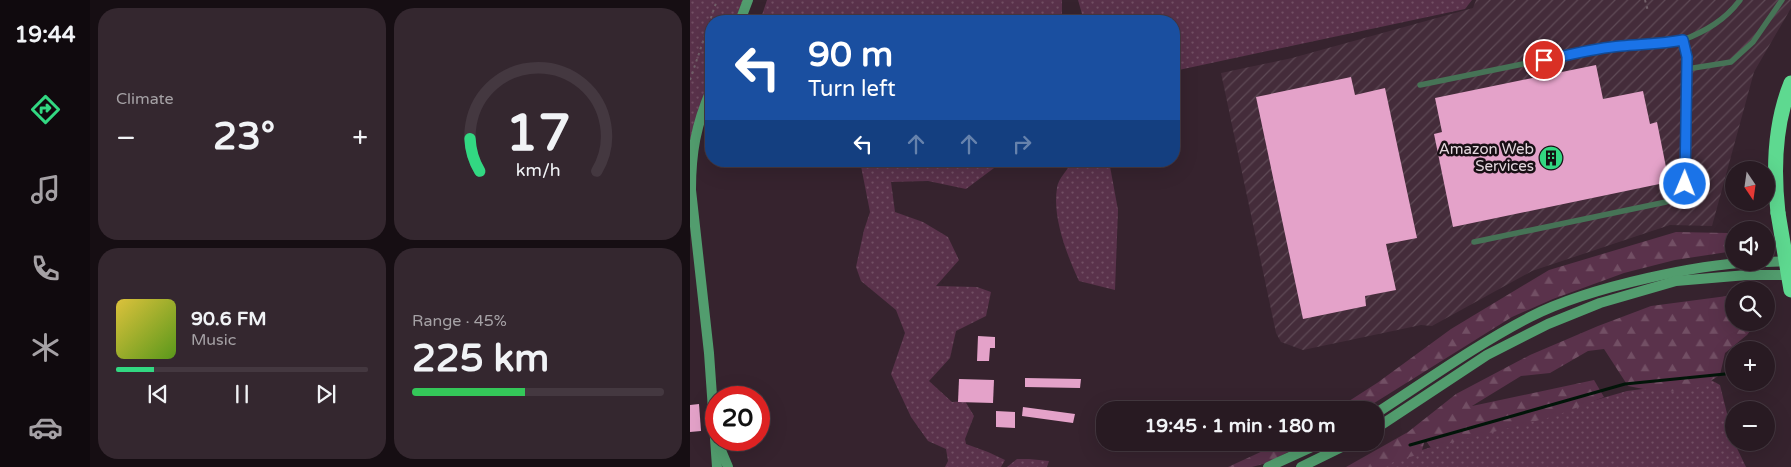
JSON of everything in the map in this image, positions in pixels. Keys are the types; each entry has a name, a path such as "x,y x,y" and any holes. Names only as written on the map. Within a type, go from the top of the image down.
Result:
{"highway":[{"path":"1791,83 1783,102 1775,162 1778,213 1791,290"}],"main road":[{"path":"742,15 748,0"},
{"path":"705,103 700,114 694,141 691,190 712,386"},
{"path":"1775,262 1791,261"},
{"path":"1384,408 1492,338 1555,305 1606,288 1679,271 1725,264"},
{"path":"1384,423 1486,355 1548,324 1600,303 1676,281 1747,275 1791,275"},
{"path":"716,451 717,467"},
{"path":"722,451 728,467"},
{"path":"1268,467 1303,451"},
{"path":"1301,467 1334,451"}],"lane":[{"path":"1420,85 1592,50 1683,40 1701,33 1714,25 1726,16 1740,0"},
{"path":"1687,69 1731,62 1754,42 1782,0"},
{"path":"1474,242 1666,202 1677,196 1685,184 1687,57 1683,40"}],"path":[{"path":"712,15 717,0"},
{"path":"1645,0 1648,11"},
{"path":"690,80 705,36"}],"shaded area":[{"name":"Amazon Web Services","path":"1476,0 1791,0 1791,8 1754,72 1730,161 1725,161 1725,178 1712,226 1670,225 1532,271 1432,326 1421,325 1303,350 1281,342 1276,333 1221,73 1292,58 1473,8"}],"green space":[{"path":"690,0 743,0 737,15 705,15 705,100 690,140"},
{"path":"767,0 1062,0 1062,15 762,15"},
{"path":"1078,0 1472,0 1465,9 1180,70 1180,15 1082,15"},
{"path":"861,167 995,167 966,189 928,181 891,182 895,212 923,222 948,237 959,260 936,286 977,287 991,292 986,316 956,331 950,358 929,381 952,402 965,401 974,416 965,439 966,444 1005,460 1001,467 945,467 948,461 946,449 928,441 911,417 891,374 905,333 896,310 861,281 856,267 870,212"},
{"path":"1069,167 1110,167 1118,210 1115,290 1079,281 1065,248 1057,211 1057,188"},
{"path":"1676,232 1725,233 1725,252 1675,260 1624,273 1553,299 1512,317 1377,401 1349,401 1451,329 1549,270"},
{"path":"1725,296 1725,331 1750,331 1740,341 1725,341 1725,353 1720,375 1699,387 1672,392 1628,386 1604,349 1588,351 1550,373 1521,376 1472,406 1594,380 1604,397 1555,416 1431,448 1425,439 1421,454 1398,460 1383,467 1346,467 1374,451 1384,451 1384,446 1408,432 1456,394 1530,355 1651,306"},
{"path":"1711,380 1720,385 1725,405 1725,451 1738,451 1746,467 1377,467 1399,457 1435,446 1627,391"},
{"path":"1263,451 1290,451 1267,463 1252,467 1228,467"},
{"path":"1017,459 1049,461 1047,467 1007,467"}],"building":[{"name":"Amazon Web Services","path":"1596,65 1603,99 1643,91 1650,124 1657,122 1669,182 1453,227 1434,134 1442,132 1435,98"},
{"path":"1351,77 1355,95 1385,88 1417,238 1386,244 1396,290 1365,296 1366,306 1303,319 1256,97"},
{"path":"978,336 995,337 995,348 990,348 989,361 977,361"},
{"path":"1025,378 1081,379 1080,388 1025,387"},
{"path":"959,379 994,380 993,403 958,402"},
{"path":"699,404 701,431 690,432 690,405"},
{"path":"1023,407 1075,414 1073,423 1022,416"},
{"path":"996,411 1015,412 1015,428 996,427"}],"waterway":[{"path":"1410,445 1625,384 1725,374"}],"place":[{"name":"Amazon Web Services","path":"1551,158"}],"route":[{"path":"1544,60 1592,50 1683,40 1687,57 1685,184"}]}
